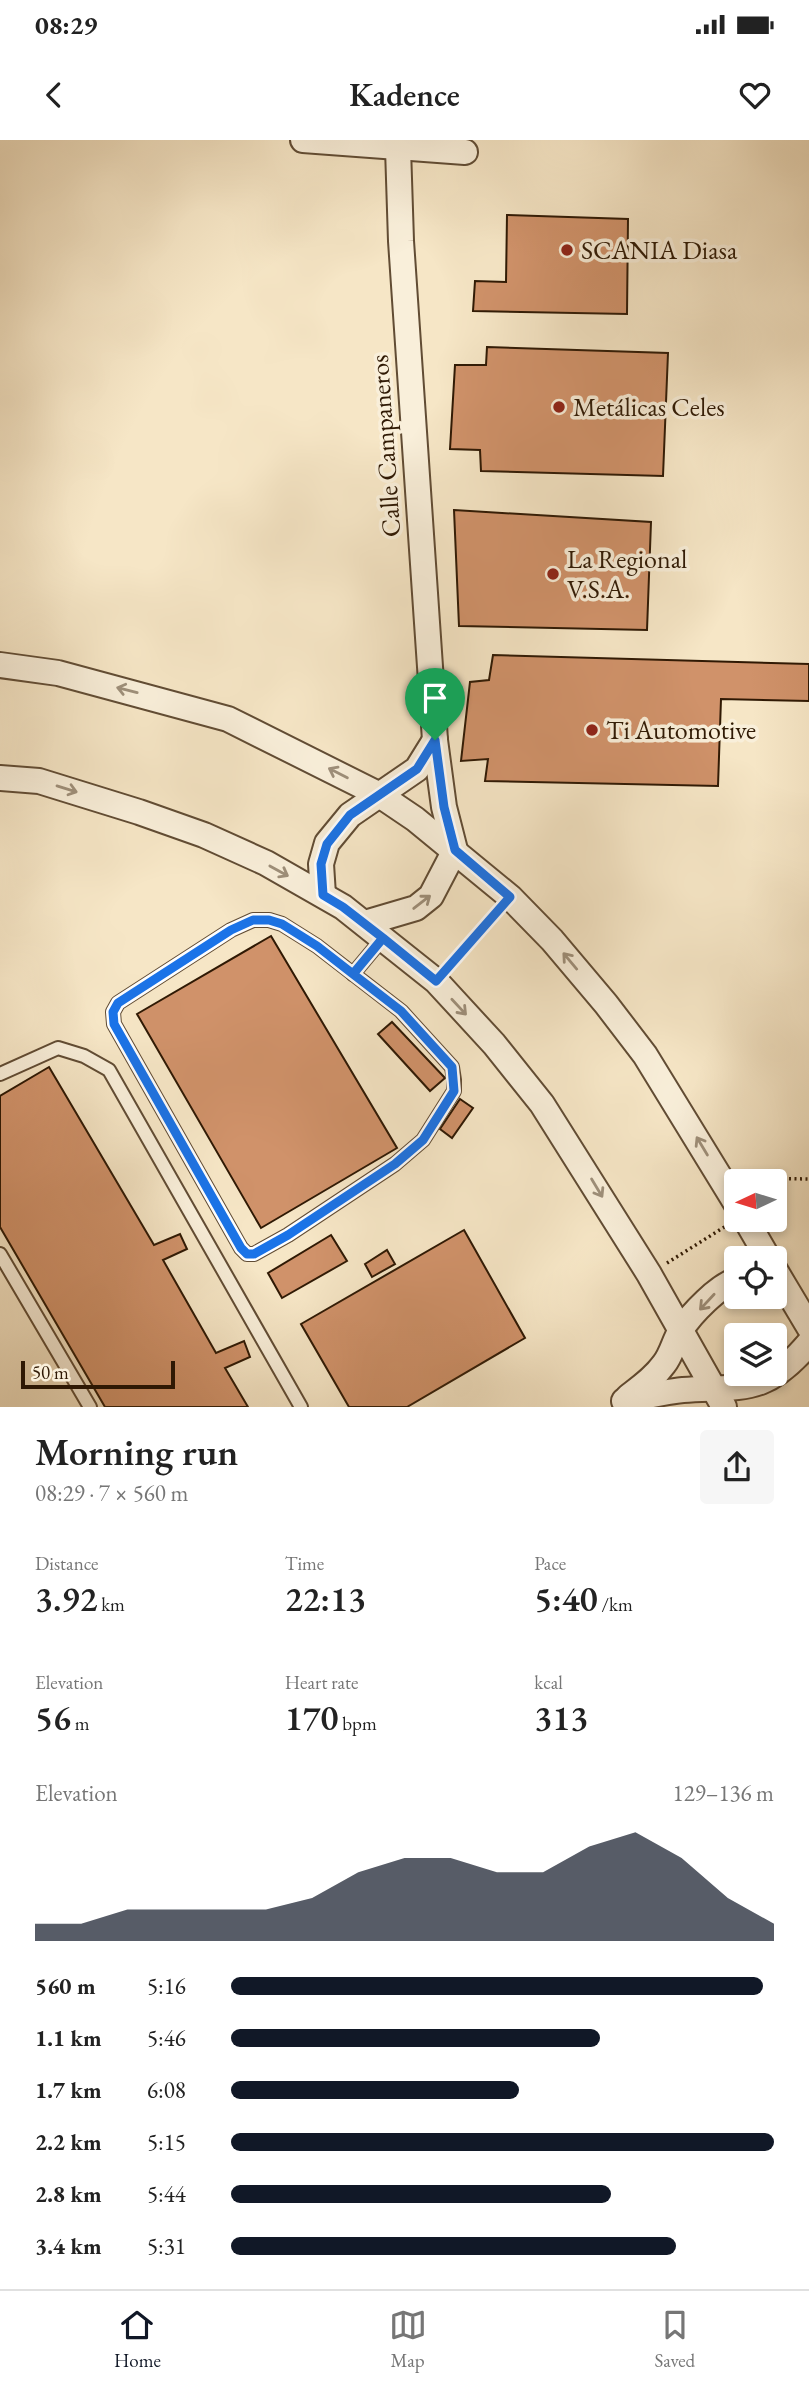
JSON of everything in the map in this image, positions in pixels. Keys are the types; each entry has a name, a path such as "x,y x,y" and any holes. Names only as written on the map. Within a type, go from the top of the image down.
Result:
{"street":[{"path":"303,140 465,152"},
{"name":"Calle Campaneros","path":"398,148 401,241 435,740 444,807 455,850"},
{"path":"0,665 58,673 228,719 378,794 415,819 510,897 552,940 638,1045 724,1184"},
{"path":"323,895 321,864 327,844 350,815 417,769 435,740"},
{"path":"0,778 38,780 204,835 266,863 323,895 374,930 436,981 494,1044 542,1104 649,1274 719,1399"},
{"path":"374,930 416,908 431,896 455,850"},
{"path":"787,1275 809,1284"},
{"path":"620,1404 648,1383 665,1363 681,1330 716,1291 724,1287"},
{"path":"787,1292 809,1328"},
{"path":"620,1404 683,1390 719,1399 782,1372 809,1343"}],"lane":[{"path":"253,920 269,920 282,924 317,946 353,974 401,1011 452,1067 454,1091 423,1140 395,1164 288,1235 254,1254 247,1254 241,1248 114,1024 113,1012 118,1003 231,930 253,920"},
{"path":"353,974 374,930"},
{"path":"0,1074 58,1048 84,1056 109,1070 301,1407"},
{"path":"0,1254 90,1407"}],"path":[{"path":"436,981 510,897"},
{"path":"720,1177 809,1180"},
{"path":"649,1274 724,1228"}],"building":[{"name":"SCANIA Diasa","path":"507,215 628,219 627,314 473,311 475,281 506,282"},
{"name":"Metálicas Celes","path":"487,347 668,353 663,476 481,471 480,450 450,449 455,365 486,365"},
{"name":"La Regional V.S.A.","path":"454,510 651,522 647,630 459,626"},
{"name":"Ti Automotive","path":"493,655 809,664 809,701 721,699 718,786 485,781 488,759 461,761 470,682 489,680"},
{"path":"271,936 397,1148 261,1228 137,1014"},
{"path":"392,1022 445,1078 430,1091 378,1034"},
{"path":"49,1067 154,1245 180,1234 187,1249 163,1260 216,1353 244,1341 250,1357 225,1368 248,1407 105,1407 0,1227 0,1096"},
{"path":"460,1099 473,1108 452,1138 440,1129"},
{"path":"464,1230 525,1338 407,1407 349,1407 301,1324"},
{"path":"331,1235 347,1261 282,1298 268,1273"},
{"path":"387,1250 395,1264 372,1277 365,1264"}],"place":[{"name":"SCANIA Diasa","path":"567,250"},
{"name":"Metálicas Celes","path":"559,407"},
{"name":"La Regional V.S.A.","path":"553,574"},
{"name":"Ti Automotive","path":"592,730"}],"route":[{"path":"435,740 417,769 350,815 327,844 321,864 323,895 383,938 353,974 317,946 282,924 269,920 253,920 231,930 118,1003 113,1012 114,1024 241,1248 247,1254 254,1254 288,1235 395,1164 423,1140 454,1091 452,1067 401,1011 353,974 383,938 436,981 510,897 455,850 444,807 435,740"}]}
